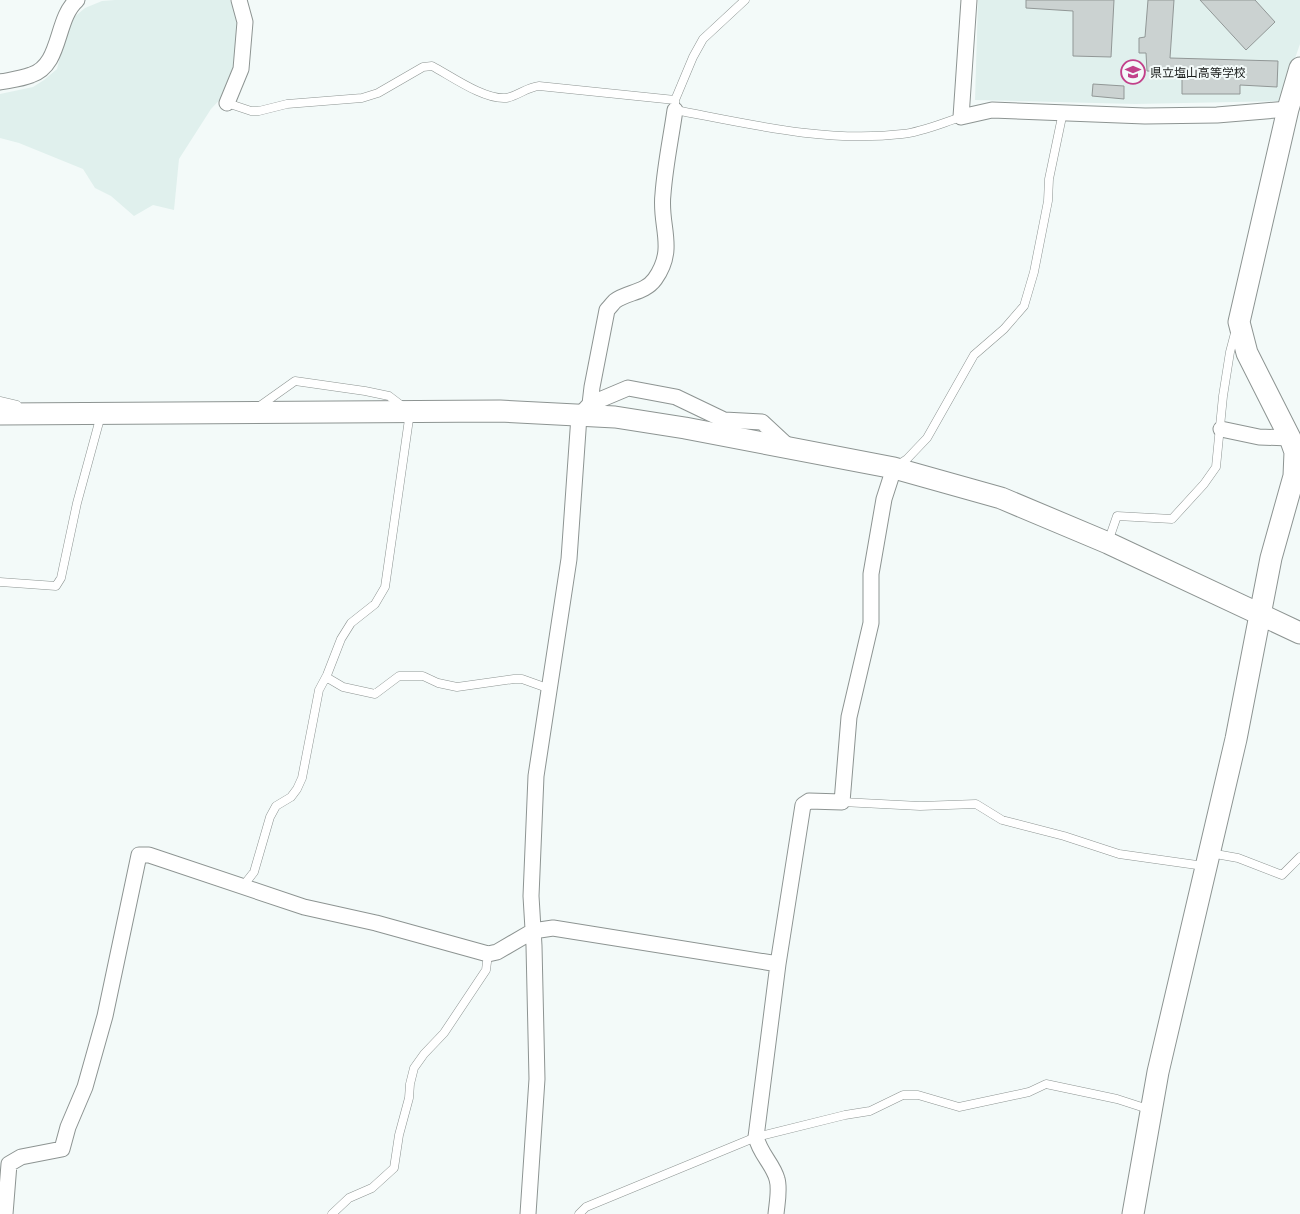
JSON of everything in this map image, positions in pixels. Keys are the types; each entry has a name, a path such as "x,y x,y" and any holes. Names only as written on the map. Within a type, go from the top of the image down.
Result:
{"street":[{"path":"0,82 32,75 41,69 51,57 65,18 77,0"},
{"path":"226,103 241,69 245,22 239,0"},
{"path":"969,0 961,117 992,110 1145,116 1217,115 1288,109"},
{"path":"1133,1214 1158,1072 1236,739 1271,558 1294,476 1295,437 1247,353 1239,322 1288,109 1300,68"},
{"path":"528,1214 537,1079 531,896 536,776 570,559 584,410 592,387 607,310 614,302 645,289 651,284 656,278 667,253 662,196 675,105"},
{"path":"584,410 628,388 676,397 724,420 762,422 791,449"},
{"path":"0,414 584,410 894,468 1002,498 1108,543 1300,633"},
{"path":"1221,429 1259,437 1295,437"},
{"path":"776,1214 777,1177 758,1148 756,1137 778,964 803,805 809,801 842,802 849,717 871,623 871,574 884,499 894,468"},
{"path":"5,1214 5,1163 21,1157 62,1149 68,1127 85,1087 105,1016 139,855 149,855 304,907 376,923 488,954 497,952 533,931 553,928 778,964"}],"lane":[{"path":"675,105 693,57 703,39 745,0"},
{"path":"226,103 251,111 259,111 287,104 362,98 378,93 423,66 432,66 488,96 507,98 539,86 675,105 769,128 818,134 879,136 904,134 961,117"},
{"path":"894,468 907,459 927,438 974,355 1004,329 1024,306 1034,272 1046,210 1049,180 1063,112"},
{"path":"1108,543 1117,516 1172,520 1204,484 1216,467 1223,396 1230,352 1239,322"},
{"path":"243,886 254,872 270,816 276,806 291,797 302,778 319,690 341,639 351,623 375,604 385,587 410,412 389,396 296,381 251,412"},
{"path":"0,401 46,413"},
{"path":"0,582 56,586 60,578 77,503 101,413"},
{"path":"326,677 343,687 375,694 399,676 423,676 438,683 457,687 514,678 550,689"},
{"path":"842,802 920,806 976,804 1002,820 1064,836 1119,854 1208,860 1238,858 1282,875 1300,857"},
{"path":"332,1214 349,1198 372,1188 394,1168 399,1135 409,1098 414,1068 424,1054 444,1033 486,970 488,954"},
{"path":"580,1214 586,1207 756,1137 845,1115 870,1111 903,1095 918,1095 959,1107 1029,1092 1046,1084 1117,1099 1151,1110"}],"shaded area":[{"path":"230,0 239,22 235,64 227,92 211,109 179,159 174,210 153,205 134,216 111,196 95,188 83,169 19,143 0,138 0,94 33,87 44,80 57,69 67,29 73,18 85,8 102,1"},
{"name":"県立塩山高等学校","path":"978,0 1300,0 1300,44 1280,101 1135,104 975,100"}],"building":[{"path":"1026,0 1114,0 1111,57 1073,56 1073,11 1026,8"},
{"path":"1148,0 1174,0 1170,58 1278,61 1277,87 1240,85 1240,94 1182,94 1182,72 1147,71 1146,53 1139,53 1139,38 1145,37"},
{"path":"1200,0 1255,0 1275,22 1246,50"},
{"path":"1093,84 1124,86 1124,99 1092,96"}],"place":[{"name":"県立塩山高等学校","path":"1133,72"}]}
